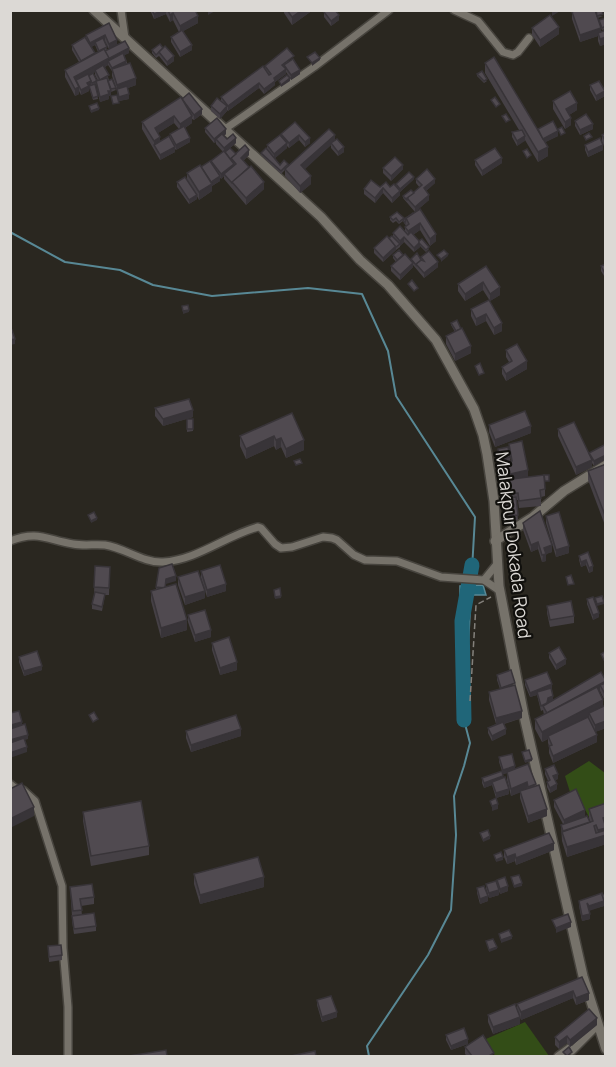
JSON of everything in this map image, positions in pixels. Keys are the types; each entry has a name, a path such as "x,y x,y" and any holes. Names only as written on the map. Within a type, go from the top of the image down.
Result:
{"street":[{"name":"Malakpur Dokada Road","path":"94,10 321,217 360,260 402,300 436,340 474,409 483,435 494,501 500,592 524,716 583,976 606,1049"},
{"path":"121,10 125,38"},
{"path":"225,129 314,67 389,10"},
{"path":"454,10 478,21 502,52 513,55 529,38"},
{"path":"495,541 533,518 564,490 606,465"},
{"path":"10,541 42,536 72,544 105,545 150,560 164,562 206,550 258,527 281,548 292,547 323,537 332,538 354,555 365,560 397,561 441,577 484,580 500,592"},
{"path":"484,580 497,564"},
{"path":"10,784 23,790 34,801 62,886 68,1056"},
{"path":"558,1056 568,1048 572,1051 598,1025"}],"path":[{"path":"470,701 476,605 500,592"}],"green space":[{"path":"589,761 605,773 605,810 589,817 580,800 570,792 565,776"},
{"path":"525,1022 549,1056 495,1056 486,1039"}],"water":[{"path":"483,585 486,595 460,595 460,586"}],"building":[{"path":"152,10 164,10 154,14"},
{"path":"168,10 195,10 198,16 180,26 173,13 170,15"},
{"path":"287,10 302,10 292,17"},
{"path":"335,10 339,15 331,21 324,12"},
{"path":"595,10 601,28 580,35 572,12"},
{"path":"596,10 602,10 603,14 597,16"},
{"path":"550,15 559,27 540,40 532,28"},
{"path":"606,18 606,26 602,28 599,20"},
{"path":"109,23 117,40 109,44 105,35 90,43 86,35"},
{"path":"182,30 192,45 180,52 171,37"},
{"path":"606,30 606,37 600,39 598,33"},
{"path":"85,37 95,53 81,61 72,45"},
{"path":"103,38 107,47 99,51 95,42"},
{"path":"125,41 129,48 108,59 105,51"},
{"path":"160,44 163,48 156,55 152,50"},
{"path":"165,46 174,56 167,62 159,52"},
{"path":"287,48 294,56 282,65 286,69 274,78 275,81 264,89 259,83 228,106 221,97 263,66 269,75 271,74 265,66"},
{"path":"104,49 109,58 74,77 79,87 75,89 65,70"},
{"path":"315,52 320,58 312,63 307,57"},
{"path":"123,53 126,61 112,68 108,61"},
{"path":"494,57 548,147 538,152 485,63"},
{"path":"293,59 300,70 291,75 284,65"},
{"path":"130,63 136,78 117,85 112,69"},
{"path":"103,65 109,75 100,80 95,70"},
{"path":"482,71 487,79 484,81 477,74"},
{"path":"93,73 97,81 92,83 88,76"},
{"path":"88,74 91,81 87,83 89,86 81,90 76,80"},
{"path":"287,75 290,78 281,85 279,81"},
{"path":"107,78 111,91 100,97 96,81"},
{"path":"112,79 116,88 111,89 108,81"},
{"path":"599,81 605,91 596,96 590,85"},
{"path":"95,84 98,96 93,98 89,86"},
{"path":"127,86 129,94 119,97 117,89"},
{"path":"570,91 577,103 566,109 571,118 565,122 553,101"},
{"path":"189,93 202,109 194,115 182,99"},
{"path":"117,95 119,103 113,104 111,96"},
{"path":"181,97 192,116 180,124 174,116 155,128 160,137 154,141 142,122"},
{"path":"495,97 500,104 496,107 491,100"},
{"path":"217,98 227,106 220,114 211,106"},
{"path":"97,103 99,108 91,111 89,106"},
{"path":"506,114 510,120 506,122 502,116"},
{"path":"586,114 593,124 580,130 575,121"},
{"path":"217,118 226,129 214,139 205,128"},
{"path":"553,121 558,131 543,139 538,129"},
{"path":"295,122 310,138 305,142 299,135 289,143 281,134"},
{"path":"184,126 190,138 176,145 170,134"},
{"path":"562,127 565,133 561,135 558,129"},
{"path":"329,129 335,135 301,165 311,176 300,186 285,169"},
{"path":"522,130 525,136 517,141 512,132"},
{"path":"589,133 592,137 586,140 584,136"},
{"path":"222,134 227,139 233,134 236,138 224,148 216,139"},
{"path":"280,135 287,143 274,154 267,145"},
{"path":"169,136 175,147 160,155 154,145"},
{"path":"600,138 603,145 588,152 585,145"},
{"path":"337,139 344,147 338,152 331,143"},
{"path":"245,145 249,150 241,158 249,167 232,183 224,174 236,164 231,158"},
{"path":"230,148 236,154 230,159 225,152"},
{"path":"266,148 280,165 284,160 288,164 281,171 261,153"},
{"path":"495,148 502,158 482,171 475,160"},
{"path":"527,149 531,155 527,158 523,151"},
{"path":"224,151 234,164 221,174 211,161"},
{"path":"395,157 403,165 391,176 383,168"},
{"path":"210,161 220,176 211,182 201,167"},
{"path":"200,165 212,184 199,192 187,173"},
{"path":"251,166 264,182 246,198 232,182"},
{"path":"427,169 435,179 424,188 429,195 415,207 407,198 422,185 416,179"},
{"path":"409,172 414,177 400,189 396,184"},
{"path":"185,177 197,195 189,200 177,182"},
{"path":"371,180 380,187 386,182 390,187 394,184 400,191 392,198 383,188 375,198 364,189"},
{"path":"411,190 414,193 407,200 403,196"},
{"path":"420,209 436,234 430,239 420,223 408,231 405,227 409,224 406,218"},
{"path":"397,212 404,218 399,222 396,218 393,220 390,217"},
{"path":"400,226 408,235 411,232 420,242 414,248 404,237 400,241 393,233"},
{"path":"387,236 396,246 383,258 374,248"},
{"path":"392,236 400,244 396,247 389,238"},
{"path":"422,239 429,247 426,250 419,243"},
{"path":"399,250 403,255 397,260 393,255"},
{"path":"444,250 448,254 441,259 437,255"},
{"path":"429,251 438,262 424,273 416,264 421,260 424,261 421,257"},
{"path":"417,253 421,260 416,265 411,259"},
{"path":"405,254 413,263 400,275 391,266"},
{"path":"606,264 606,275 601,266"},
{"path":"486,266 500,287 490,294 483,282 465,294 458,284"},
{"path":"412,280 418,288 414,291 408,284"},
{"path":"489,300 502,323 494,328 486,314 476,319 471,309"},
{"path":"188,305 189,310 183,311 182,306"},
{"path":"457,320 461,329 456,331 451,323"},
{"path":"462,328 471,346 455,354 446,336"},
{"path":"12,330 15,339 10,340 10,331"},
{"path":"517,344 527,361 506,374 502,367 512,361 506,350"},
{"path":"480,363 484,373 479,375 475,366"},
{"path":"189,399 193,410 163,419 155,408"},
{"path":"525,411 531,426 495,440 489,425"},
{"path":"292,413 304,440 286,449 281,438 276,440 274,436 246,449 240,436"},
{"path":"187,419 193,419 193,429 187,429"},
{"path":"574,422 592,460 576,467 558,429"},
{"path":"522,441 528,470 502,476 500,463 512,461 509,444"},
{"path":"606,444 606,455 594,461 589,453"},
{"path":"508,447 510,457 500,461 498,449"},
{"path":"300,459 302,463 296,465 294,461"},
{"path":"606,464 606,518 588,471"},
{"path":"544,475 545,489 540,490 541,498 519,501 518,493 504,494 503,480"},
{"path":"544,475 549,475 549,481 545,481"},
{"path":"516,497 518,515 509,516 508,504 502,505 501,499"},
{"path":"540,511 552,545 544,548 546,554 542,555 538,542 531,545 523,523"},
{"path":"94,512 97,518 91,521 88,515"},
{"path":"559,512 569,546 556,550 546,516"},
{"path":"588,552 593,566 589,568 586,560 581,562 579,556"},
{"path":"172,564 176,576 166,579 165,588 156,587 159,568"},
{"path":"220,565 226,584 207,590 201,571"},
{"path":"95,566 110,567 109,588 94,587"},
{"path":"198,571 205,591 185,597 178,577"},
{"path":"571,575 574,584 568,585 566,577"},
{"path":"176,584 187,620 161,628 151,591"},
{"path":"280,588 281,596 275,597 274,590"},
{"path":"95,592 105,594 102,607 92,604"},
{"path":"602,596 604,602 597,604 595,598"},
{"path":"593,597 599,613 593,615 587,599"},
{"path":"571,601 574,616 550,620 547,606"},
{"path":"205,610 211,630 195,635 188,615"},
{"path":"229,637 237,662 220,668 212,643"},
{"path":"559,647 566,659 556,665 549,653"},
{"path":"37,651 42,666 24,671 19,657"},
{"path":"606,651 606,659 604,660 601,654"},
{"path":"511,670 515,683 501,688 497,675"},
{"path":"547,672 552,684 530,693 525,680"},
{"path":"601,672 606,681 547,713 543,706"},
{"path":"606,683 606,696 600,685"},
{"path":"515,685 522,711 496,718 489,692"},
{"path":"597,687 603,700 542,732 535,719"},
{"path":"551,688 553,696 541,706 537,692"},
{"path":"606,705 606,721 595,725 589,713"},
{"path":"19,711 22,722 11,725 10,713"},
{"path":"94,712 98,719 93,722 89,715"},
{"path":"236,715 241,729 191,745 186,731"},
{"path":"588,717 597,735 553,756 548,736"},
{"path":"503,722 506,729 492,736 488,728"},
{"path":"25,724 28,735 10,740 10,729"},
{"path":"24,738 27,747 10,753 10,743"},
{"path":"529,750 532,759 525,761 522,752"},
{"path":"512,754 515,766 503,770 499,757"},
{"path":"528,764 536,784 528,787 527,782 511,789 507,772"},
{"path":"554,765 558,774 553,776 557,784 550,788 547,782 550,780 545,769"},
{"path":"502,771 503,776 484,783 482,778"},
{"path":"505,777 509,789 496,793 492,782"},
{"path":"22,783 34,807 10,819 10,789"},
{"path":"539,785 547,809 528,816 520,791"},
{"path":"576,789 585,810 564,820 554,800"},
{"path":"496,798 498,804 492,806 490,801"},
{"path":"141,801 149,846 91,856 83,812"},
{"path":"606,803 606,817 603,818 606,828 598,830 596,825 594,826 596,833 606,830 606,835 567,847 562,832 593,821 589,809"},
{"path":"587,816 590,822 563,831 561,825"},
{"path":"488,830 490,836 483,840 480,833"},
{"path":"549,833 554,843 516,858 515,854 507,857 504,850"},
{"path":"501,852 503,857 496,860 494,855"},
{"path":"258,857 264,877 200,895 194,874"},
{"path":"519,875 522,883 514,886 511,877"},
{"path":"505,877 508,886 500,889 497,880"},
{"path":"496,881 499,890 489,893 486,884"},
{"path":"92,884 94,897 80,899 82,910 73,911 70,887"},
{"path":"484,886 488,896 480,899 477,888"},
{"path":"602,893 604,901 589,906 587,903 590,914 582,916 579,901"},
{"path":"94,913 96,926 74,929 72,916"},
{"path":"568,914 571,922 556,928 552,920"},
{"path":"509,930 512,936 501,940 499,934"},
{"path":"493,939 497,947 489,950 486,941"},
{"path":"61,945 62,955 49,957 48,946"},
{"path":"582,977 589,993 576,998 573,991 521,1012 517,1004"},
{"path":"331,996 337,1012 322,1017 317,1000"},
{"path":"515,1004 520,1017 493,1027 488,1015"},
{"path":"589,1009 597,1018 570,1040 567,1036 559,1042 555,1037"},
{"path":"464,1028 468,1039 451,1046 446,1035"},
{"path":"483,1035 494,1053 489,1056 472,1056 465,1047"},
{"path":"569,1047 572,1052 567,1056 563,1052"},
{"path":"166,1050 167,1056 129,1056"},
{"path":"315,1051 316,1056 291,1056"}],"waterway":[{"path":"10,232 65,262 120,270 153,285 212,296 308,288 362,294 388,351 396,396 475,517 471,587"},
{"path":"464,720 462,621 472,565"},
{"path":"369,1056 367,1046 428,955 451,910 456,835 454,796 470,743 464,720 471,592"}]}
